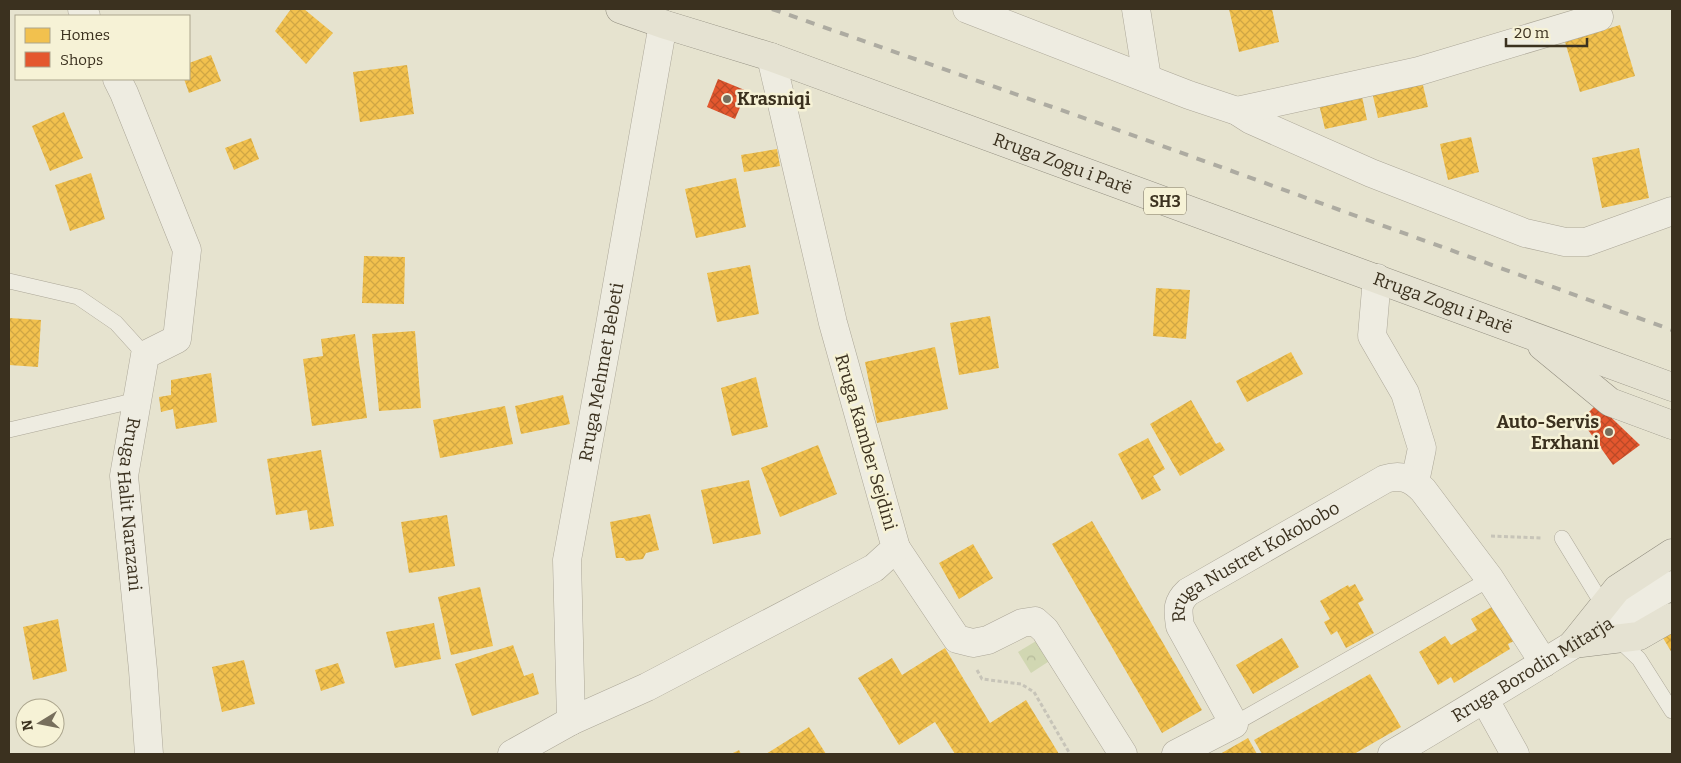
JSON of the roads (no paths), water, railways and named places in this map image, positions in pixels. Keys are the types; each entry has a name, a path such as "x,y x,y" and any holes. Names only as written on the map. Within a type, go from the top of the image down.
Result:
{"main road":[{"name":"Rruga Zogu i Parë","path":"620,9 771,57 1672,387"},
{"path":"1525,332 1610,402 1672,425"},
{"path":"1573,644 1602,605 1617,589 1672,553"},
{"path":"1573,644 1639,636 1672,617"}],"street":[{"path":"967,9 1238,111 1251,120 1371,173 1524,233 1564,242 1586,242 1672,212"},
{"path":"1136,9 1147,78"},
{"path":"1238,111 1419,71 1599,17"},
{"name":"Rruga Mehmet Bebeti","path":"570,721 567,560 663,24"},
{"name":"Rruga Kamber Sejdini","path":"512,754 570,721 647,687 874,568 896,548 833,323 771,57"},
{"path":"117,80 187,250 177,338 145,355"},
{"path":"1377,278 1372,336 1405,393 1422,448 1415,482 1490,580 1544,662"},
{"name":"Rruga Halit Narazani","path":"145,355 124,476 143,670 149,754"},
{"name":"Rruga Nustret Kokobobo","path":"1234,724 1180,626 1178,613 1180,599 1188,592 1385,479 1395,476 1415,482"},
{"path":"896,548 957,639 973,643 988,640 1022,623 1035,621 1045,630 1123,754"},
{"name":"Rruga Borodin Mitarja","path":"1392,754 1484,700 1672,584"},
{"path":"1484,700 1515,754"},
{"path":"1176,754 1234,724"}],"lane":[{"path":"9,281 78,297 116,323 145,355"},
{"path":"9,430 136,400"},
{"path":"1562,538 1602,605"},
{"path":"1234,724 1490,580"},
{"path":"1617,638 1639,659 1672,711"}],"railway":[{"path":"772,9 1121,131 1672,330"}],"place":[{"name":"Krasniqi","path":"727,99"},
{"name":"Auto-Servis Erxhani","path":"1609,432"}]}
